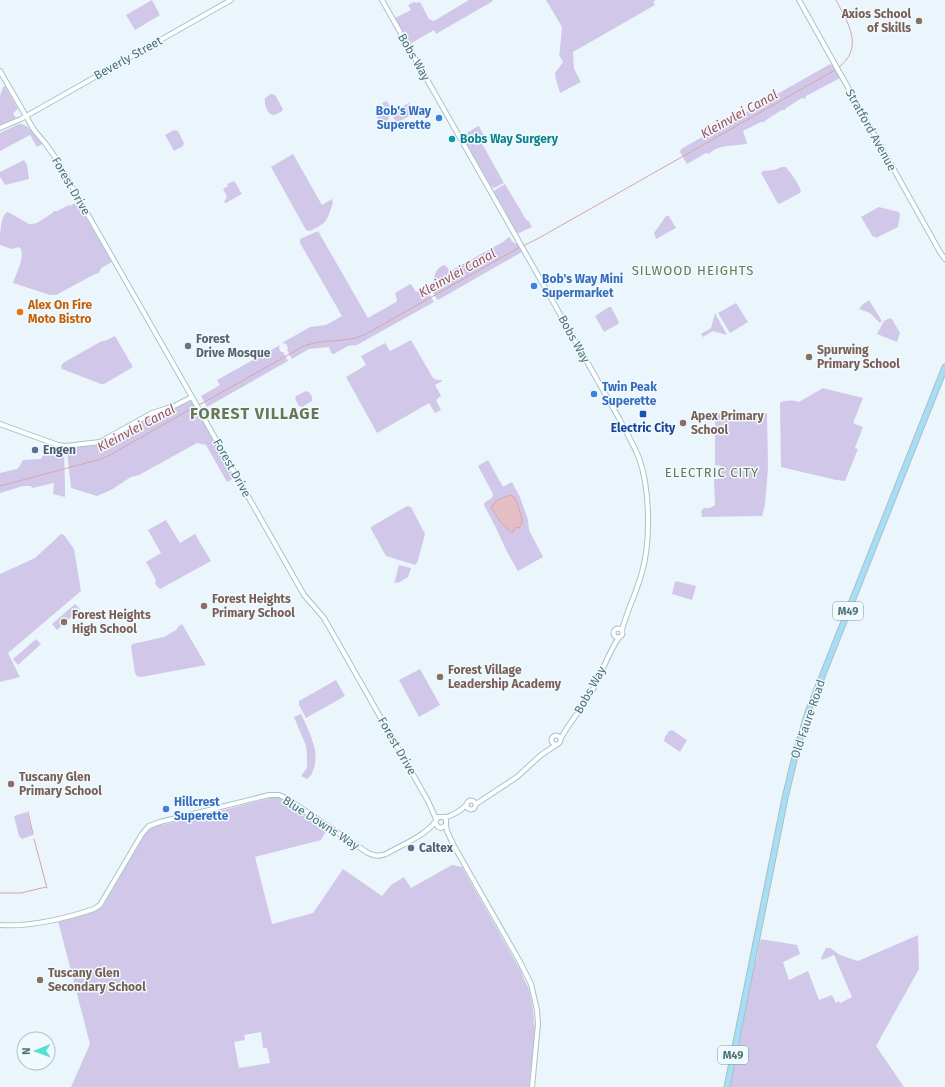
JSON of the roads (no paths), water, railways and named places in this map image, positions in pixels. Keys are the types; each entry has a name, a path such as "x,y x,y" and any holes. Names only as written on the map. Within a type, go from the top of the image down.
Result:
{"main road":[{"name":"Old Faure Road","path":"727,1087 783,806 801,735 808,712 945,368"}],"street":[{"name":"Beverly Street","path":"0,128 26,116 231,0"},
{"name":"Bobs Way","path":"382,0 632,442 641,463 646,490 648,532 647,551 642,575 622,630"},
{"name":"Stratford Avenue","path":"799,0 871,131 945,259"},
{"name":"Forest Drive","path":"0,71 34,130 45,142 55,157 194,399 304,595 324,618 428,801 437,813 443,817"},
{"path":"0,424 58,445 65,446 94,443 106,439 152,413 194,399"},
{"name":"Bobs Way","path":"617,628 628,611"},
{"path":"617,628 622,630 623,635 619,637 614,635 617,628"},
{"name":"Bobs Way","path":"610,653 614,641 614,635"},
{"name":"Bobs Way","path":"559,737 592,690 619,637"},
{"path":"443,826 446,820 443,817 450,816 462,809 468,801 474,802 489,795 517,777 560,743 559,737 553,736 552,742 542,756"},
{"path":"552,742 556,745"},
{"name":"Blue Downs Way","path":"0,925 42,923 94,909 100,905 142,834 149,826 269,795 279,795 286,798 372,856 384,855 422,833 443,817"},
{"name":"Forest Drive","path":"428,801 436,821 436,825 443,826"},
{"path":"443,826 450,818 463,811 474,809 474,802"},
{"path":"466,805 469,809"},
{"path":"443,826 531,984 537,1010 538,1024 532,1087"},
{"name":"Blue Downs Way","path":"422,833 443,826"}],"waterway":[{"name":"Kleinvlei Canal","path":"836,0 852,35 851,52 838,68"},
{"name":"Kleinvlei Canal","path":"523,246 835,70"},
{"name":"Kleinvlei Canal","path":"199,405 304,346 319,342 351,339 366,334 520,247"},
{"name":"Kleinvlei Canal","path":"0,486 101,459 196,406"},
{"path":"28,812 33,834"},
{"path":"34,839 47,888"},
{"path":"0,893 21,893 46,887"}],"place":[{"name":"Axios School of Skills","path":"919,21"},
{"name":"Bob's Way Superette","path":"439,118"},
{"name":"Bobs Way Surgery","path":"452,139"},
{"name":"Bob's Way Mini Supermarket","path":"534,286"},
{"name":"Alex On Fire Moto Bistro","path":"20,312"},
{"name":"Forest Drive Mosque","path":"188,346"},
{"name":"Spurwing Primary School","path":"809,357"},
{"name":"Twin Peak Superette","path":"594,394"},
{"name":"Electric City","path":"643,414"},
{"name":"Apex Primary School","path":"683,423"},
{"name":"Engen","path":"35,450"},
{"name":"Forest Heights Primary School","path":"204,606"},
{"name":"Forest Heights High School","path":"64,622"},
{"name":"Forest Village Leadership Academy","path":"440,677"},
{"name":"Tuscany Glen Primary School","path":"11,784"},
{"name":"Hillcrest Superette","path":"166,809"},
{"name":"Caltex","path":"411,848"},
{"name":"Tuscany Glen Secondary School","path":"40,980"}],"district":[{"name":"SILWOOD HEIGHTS","path":"693,270"},
{"name":"FOREST VILLAGE","path":"255,413"},
{"name":"ELECTRIC CITY","path":"712,472"}]}
